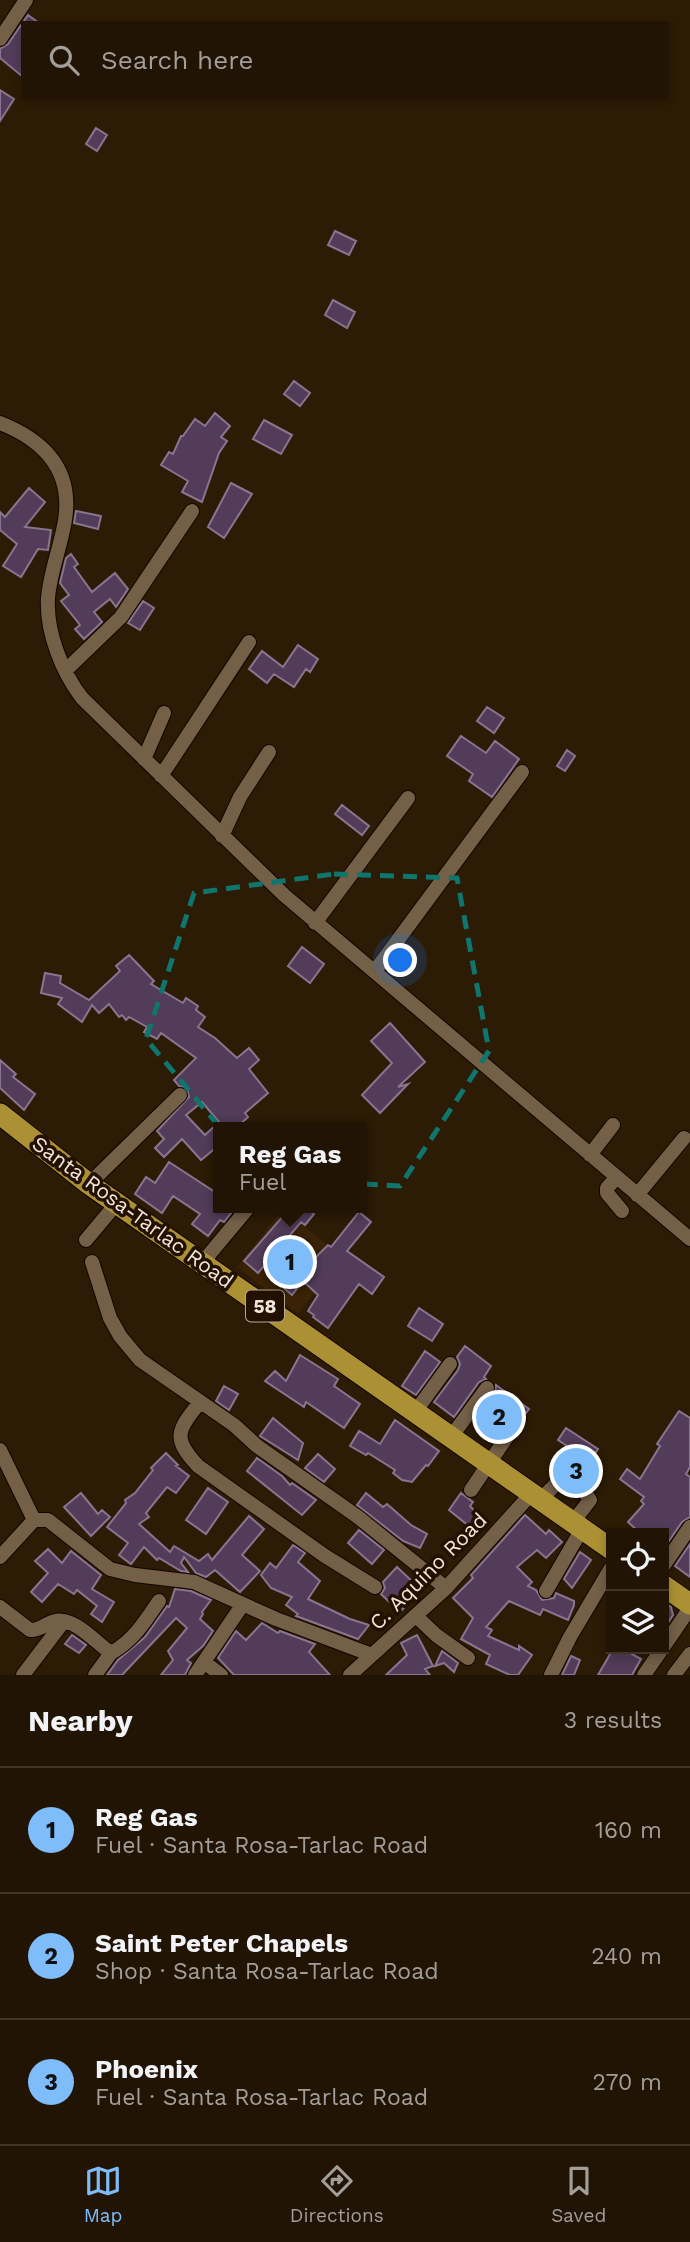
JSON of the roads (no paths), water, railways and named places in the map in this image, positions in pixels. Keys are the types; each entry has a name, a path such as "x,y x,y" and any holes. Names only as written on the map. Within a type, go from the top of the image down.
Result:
{"highway":[{"name":"Santa Rosa-Tarlac Road","path":"3,1122 606,1545"},
{"path":"669,1590 690,1606"}],"street":[{"path":"0,39 26,0"},
{"path":"0,423 26,434 43,447 53,460 64,486 65,519 48,604 54,640 66,670 82,698 315,923 690,1239"},
{"path":"66,670 121,617 192,511"},
{"path":"161,776 249,642"},
{"path":"144,759 164,713"},
{"path":"222,836 240,797 269,752"},
{"path":"375,971 522,772"},
{"path":"315,923 408,798"},
{"path":"89,1184 180,1095"},
{"path":"590,1155 613,1125"},
{"path":"637,1195 684,1138"},
{"path":"617,1177 607,1188 607,1193 622,1211"},
{"path":"86,1240 117,1203"},
{"path":"202,1263 244,1213"},
{"path":"92,1262 110,1318 140,1360 358,1517 446,1588"},
{"path":"415,1412 450,1364"},
{"path":"451,1437 487,1388"},
{"path":"200,1402 183,1427 180,1438 183,1449 198,1466 293,1534 375,1587"},
{"path":"471,1490 519,1419"},
{"path":"0,1450 34,1520"},
{"name":"C. Aquino Road","path":"360,1672 372,1655 446,1588 537,1496 560,1480 568,1479"},
{"path":"546,1591 590,1500 583,1489"},
{"path":"0,1557 34,1520 48,1520 110,1569 135,1575 194,1582 372,1655"},
{"path":"669,1558 690,1527"},
{"path":"551,1675 606,1576"},
{"path":"95,1675 111,1653 121,1648 141,1628 159,1601"},
{"path":"195,1675 243,1604"},
{"path":"669,1638 690,1606"},
{"path":"0,1607 30,1630 41,1629 52,1621 64,1621 111,1653"},
{"path":"416,1616 436,1635 468,1658"},
{"path":"23,1675 64,1621"},
{"path":"644,1675 658,1654"},
{"path":"674,1675 690,1654"},
{"path":"204,1662 221,1675"}],"place":[{"name":"Reg Gas","path":"290,1262"},
{"name":"Saint Peter Chapels","path":"499,1417"},
{"name":"Phoenix","path":"576,1471"}]}
